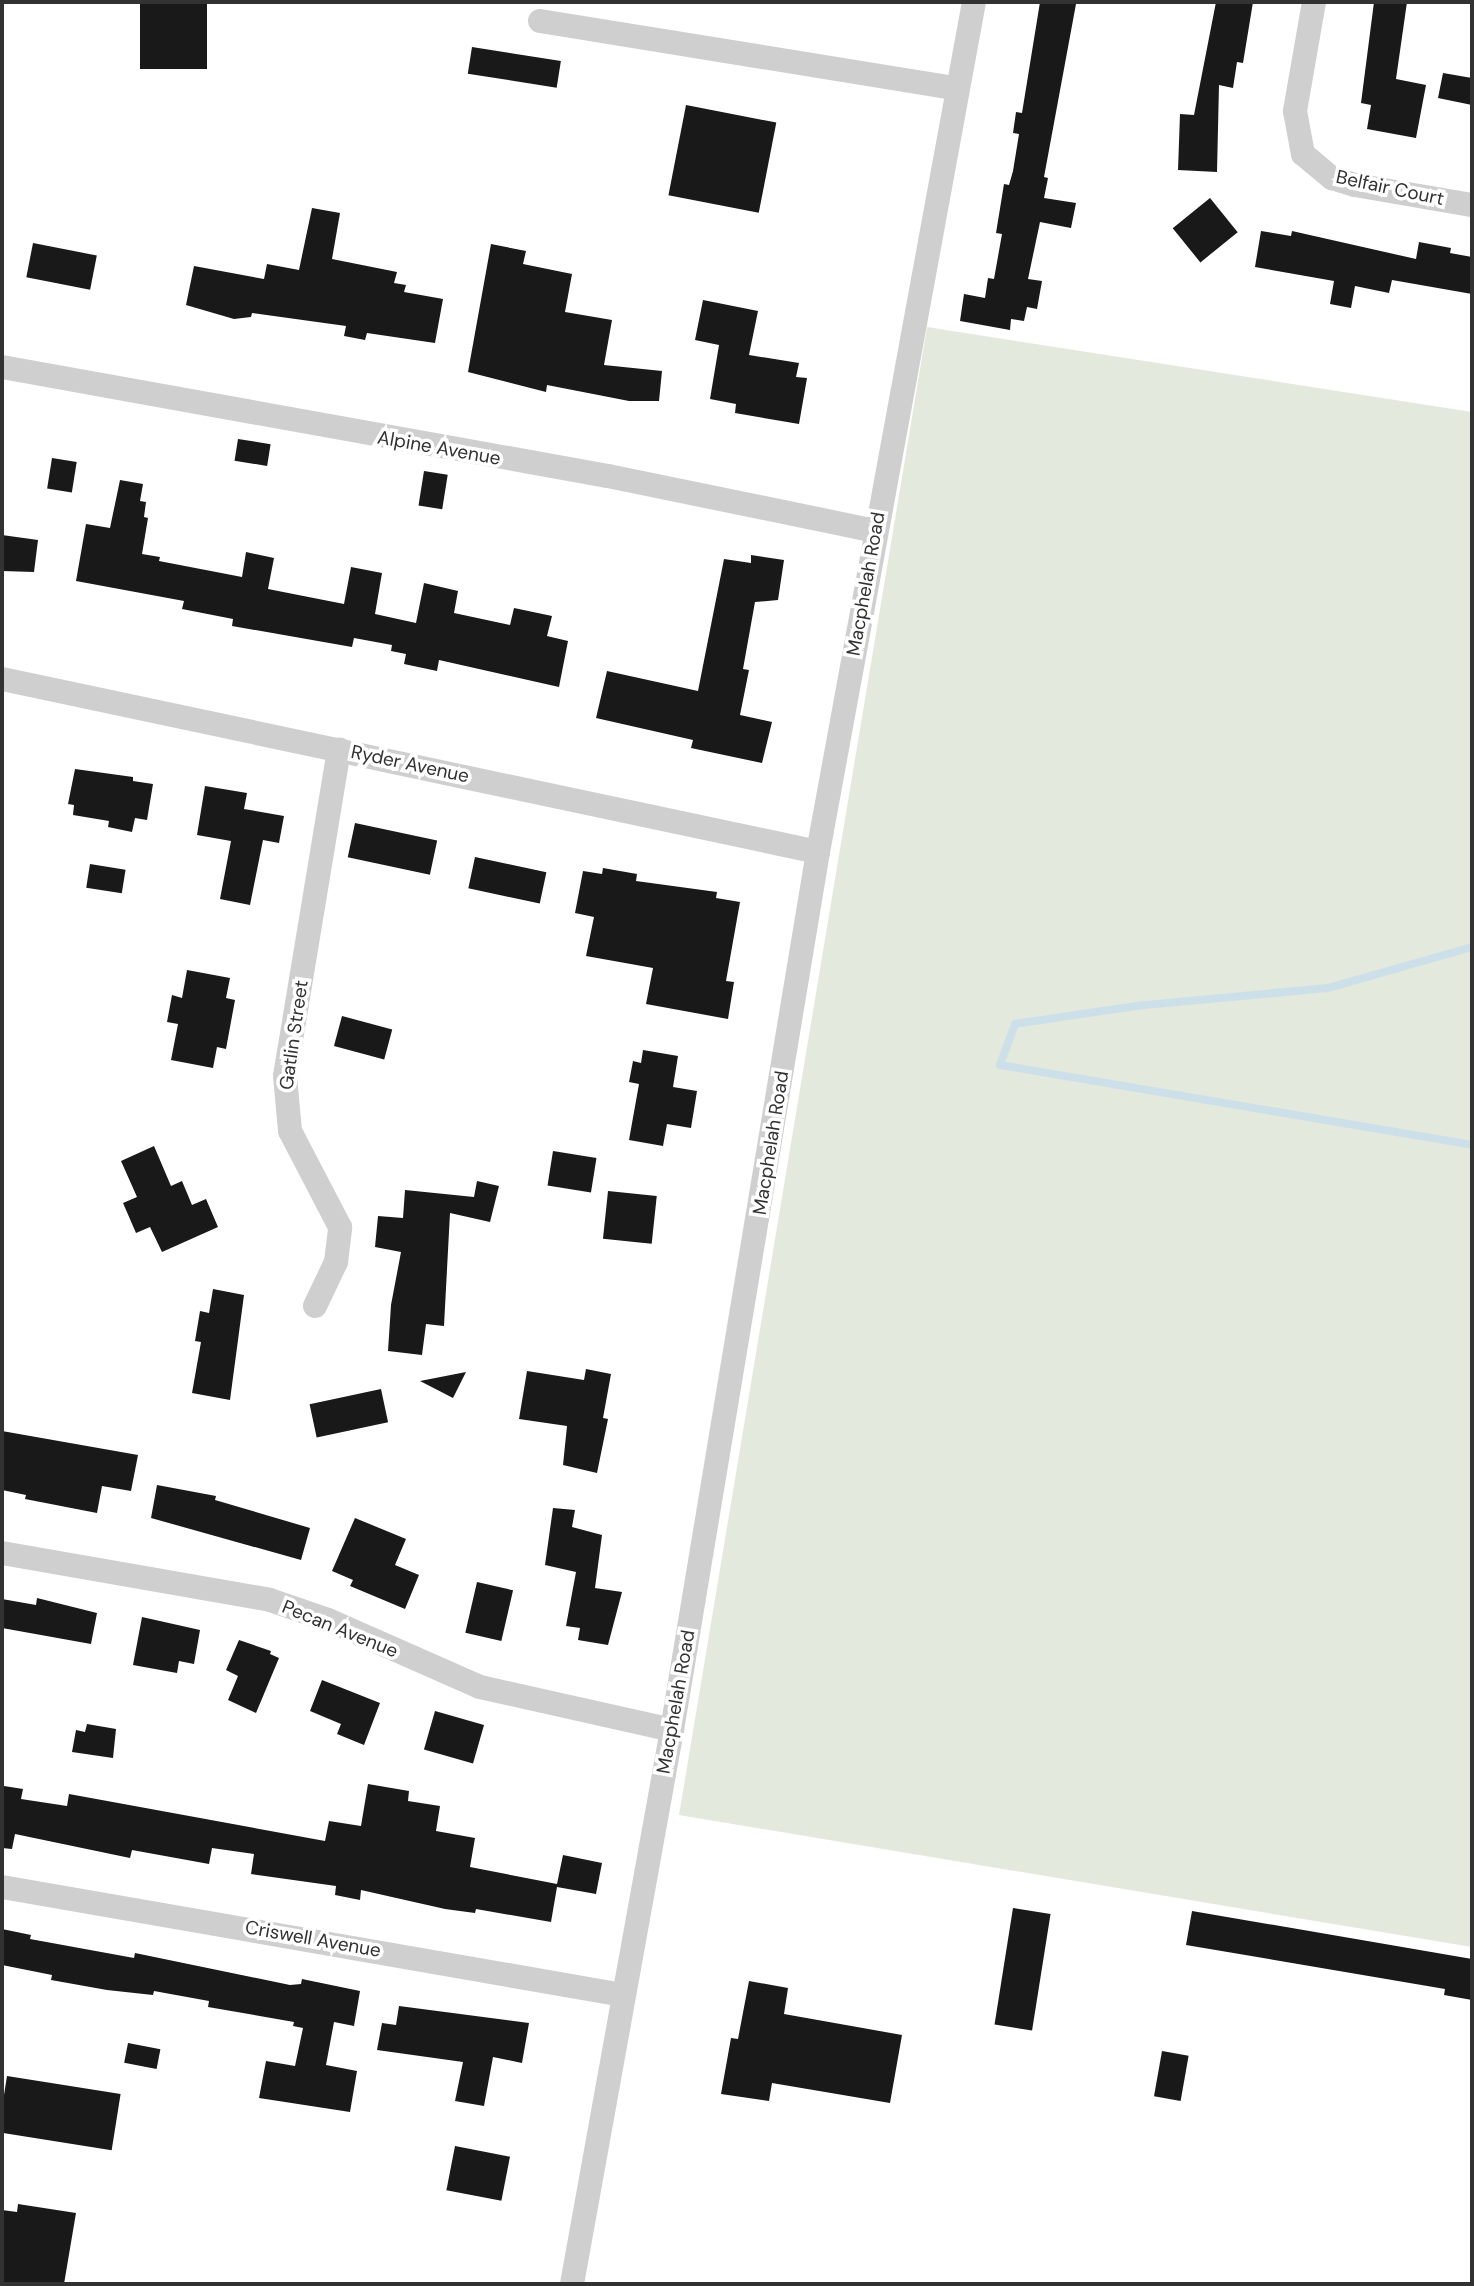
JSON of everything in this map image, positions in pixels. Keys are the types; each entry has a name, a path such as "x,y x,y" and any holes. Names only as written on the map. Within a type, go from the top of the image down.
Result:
{"street":[{"name":"Macphelah Road","path":"572,2284 672,1730 818,852 974,2"},
{"name":"Belfair Court","path":"1314,2 1295,111 1303,154 1332,178 1355,185 1472,205"},
{"path":"540,21 958,89"},
{"name":"Alpine Avenue","path":"2,367 608,476 875,531"},
{"name":"Ryder Avenue","path":"2,680 818,852"},
{"name":"Gatlin Street","path":"315,1306 336,1262 340,1227 290,1131 285,1076 339,749"},
{"name":"Pecan Avenue","path":"2,1553 270,1601 328,1619 480,1687 672,1730"},
{"name":"Criswell Avenue","path":"2,1887 623,1995"}],"shaded area":[{"path":"927,327 1472,412 1472,1947 679,1815"}],"building":[{"path":"140,2 207,2 207,69 140,69"},
{"path":"1040,2 1076,4 1044,177 1048,178 1044,198 1076,203 1071,228 1040,222 1028,279 1042,281 1037,309 1027,307 1024,321 1011,319 1010,330 960,321 964,294 985,298 988,278 994,279 1002,234 996,233 1004,184 1009,185 1013,171 1019,134 1013,133 1016,112 1022,113"},
{"path":"1216,2 1253,2 1243,63 1237,62 1233,88 1219,85 1217,172 1178,170 1180,114 1194,115"},
{"path":"1374,2 1407,2 1396,79 1426,85 1416,138 1367,129 1371,105 1361,103"},
{"path":"472,47 561,61 557,88 468,74"},
{"path":"1443,73 1472,78 1472,105 1438,98"},
{"path":"686,105 776,123 759,213 668,195"},
{"path":"1210,198 1238,232 1200,262 1173,228"},
{"path":"312,208 340,213 332,259 397,272 394,283 406,285 404,292 443,299 435,343 367,333 365,340 344,336 346,326 252,313 251,317 234,319 186,305 194,266 264,279 267,264 299,270"},
{"path":"1261,231 1291,236 1292,231 1416,259 1419,242 1451,248 1450,253 1472,257 1472,294 1392,280 1389,293 1355,286 1351,308 1330,304 1334,281 1255,267"},
{"path":"33,243 97,255 90,290 26,277"},
{"path":"491,244 526,251 523,264 572,274 565,312 612,320 604,365 662,371 659,401 629,401 547,385 546,392 468,372"},
{"path":"703,300 758,311 749,355 799,363 796,377 807,378 799,424 735,413 736,404 710,399 719,345 695,340"},
{"path":"238,439 271,444 267,466 235,461"},
{"path":"52,458 77,462 72,493 47,489"},
{"path":"424,471 448,475 442,509 419,506"},
{"path":"120,480 143,484 140,501 146,502 144,517 148,518 142,554 160,557 159,561 242,577 246,552 274,558 268,589 344,604 351,567 382,573 375,614 416,623 424,583 458,591 454,613 510,625 514,608 552,616 547,636 568,641 559,687 439,660 437,671 404,664 406,654 391,651 392,645 354,638 352,647 232,626 233,619 182,609 184,601 76,581 86,524 110,528"},
{"path":"2,535 38,540 34,572 2,571"},
{"path":"751,555 784,560 778,600 755,602 743,669 749,670 740,715 772,722 762,763 691,748 693,740 596,718 607,671 698,691 724,559 751,563"},
{"path":"75,769 133,777 133,781 153,784 147,820 135,818 132,832 108,827 109,821 73,815 74,805 68,804"},
{"path":"205,786 247,793 244,809 284,816 279,843 263,840 250,905 220,899 231,841 197,835"},
{"path":"355,823 437,840 430,875 348,857"},
{"path":"475,857 546,872 540,903 468,888"},
{"path":"90,864 126,870 122,893 86,888"},
{"path":"603,868 637,874 636,881 717,892 716,898 740,902 726,981 734,982 728,1019 646,1004 653,968 586,956 594,917 575,913 583,871 602,874"},
{"path":"187,970 230,978 226,998 235,1000 226,1049 217,1047 213,1068 171,1060 178,1024 167,1022 172,995 182,998"},
{"path":"342,1016 392,1029 384,1059 334,1046"},
{"path":"643,1050 678,1056 673,1087 697,1091 691,1128 667,1124 663,1146 629,1140 639,1084 629,1082 633,1061 641,1063"},
{"path":"154,1146 171,1186 182,1181 192,1205 206,1199 218,1227 162,1252 150,1227 136,1233 123,1203 137,1197 121,1161"},
{"path":"553,1151 596,1158 591,1192 548,1186"},
{"path":"477,1181 499,1186 490,1222 450,1213 444,1326 426,1324 422,1355 388,1351 391,1305 401,1252 375,1247 378,1216 403,1218 405,1190 474,1197"},
{"path":"608,1191 657,1196 652,1244 603,1239"},
{"path":"213,1289 244,1295 230,1400 192,1393 201,1342 195,1341 200,1311 209,1313"},
{"path":"586,1369 611,1374 603,1418 608,1419 597,1473 563,1465 567,1426 519,1419 527,1371 584,1380"},
{"path":"466,1372 453,1398 420,1381"},
{"path":"381,1389 388,1422 317,1437 310,1404"},
{"path":"2,1431 138,1455 131,1491 102,1486 97,1513 25,1499 26,1495 2,1490"},
{"path":"157,1485 216,1496 215,1500 310,1528 301,1560 151,1518"},
{"path":"553,1508 575,1510 572,1527 602,1535 595,1588 622,1592 608,1645 578,1640 580,1628 566,1626 576,1572 545,1565"},
{"path":"355,1518 406,1539 395,1565 419,1575 405,1609 350,1586 353,1580 332,1571"},
{"path":"477,1582 513,1590 501,1641 465,1633"},
{"path":"37,1598 97,1613 91,1644 2,1628 2,1599 36,1605"},
{"path":"142,1617 200,1630 194,1664 179,1661 177,1673 133,1665"},
{"path":"239,1640 271,1651 270,1654 279,1658 256,1713 228,1700 238,1676 226,1670"},
{"path":"322,1680 380,1703 364,1745 337,1734 341,1724 310,1711"},
{"path":"435,1711 484,1725 473,1764 424,1749"},
{"path":"87,1724 116,1729 113,1758 72,1752 76,1730 85,1732"},
{"path":"368,1784 409,1791 408,1801 440,1806 436,1831 475,1838 470,1867 557,1884 563,1855 602,1863 596,1894 557,1887 551,1922 476,1909 475,1913 445,1909 361,1890 360,1900 335,1895 336,1886 251,1874 254,1854 212,1848 209,1864 132,1850 130,1858 15,1834 12,1849 2,1848 4,1786 23,1789 21,1799 67,1806 69,1794 325,1841 329,1821 361,1826"},
{"path":"1013,1908 1051,1914 1032,2030 995,2025"},
{"path":"1192,1911 1472,1959 1472,2000 1444,1995 1445,1989 1186,1945"},
{"path":"2,1929 31,1935 30,1939 134,1958 135,1953 290,1985 301,1984 302,1979 360,1991 354,2026 334,2022 326,2065 357,2071 350,2112 259,2098 266,2061 295,2066 303,2028 293,2026 294,2022 208,2007 209,2001 154,1991 153,1995 51,1980 52,1975 2,1965"},
{"path":"749,1981 788,1988 784,2014 902,2035 890,2103 772,2083 769,2101 721,2094 731,2038 738,2039"},
{"path":"399,2006 529,2023 522,2063 493,2057 484,2106 455,2101 463,2062 377,2050 382,2023 396,2025"},
{"path":"128,2043 160,2049 157,2069 124,2063"},
{"path":"1162,2051 1189,2056 1181,2101 1154,2096"},
{"path":"7,2076 121,2094 112,2150 2,2133 2,2108"},
{"path":"455,2146 510,2157 501,2201 446,2190"},
{"path":"18,2204 76,2213 64,2284 2,2284 2,2210 17,2212"}],"waterway":[{"path":"1472,947 1328,988 1143,1005 1015,1024 1000,1065 1472,1145"}]}
